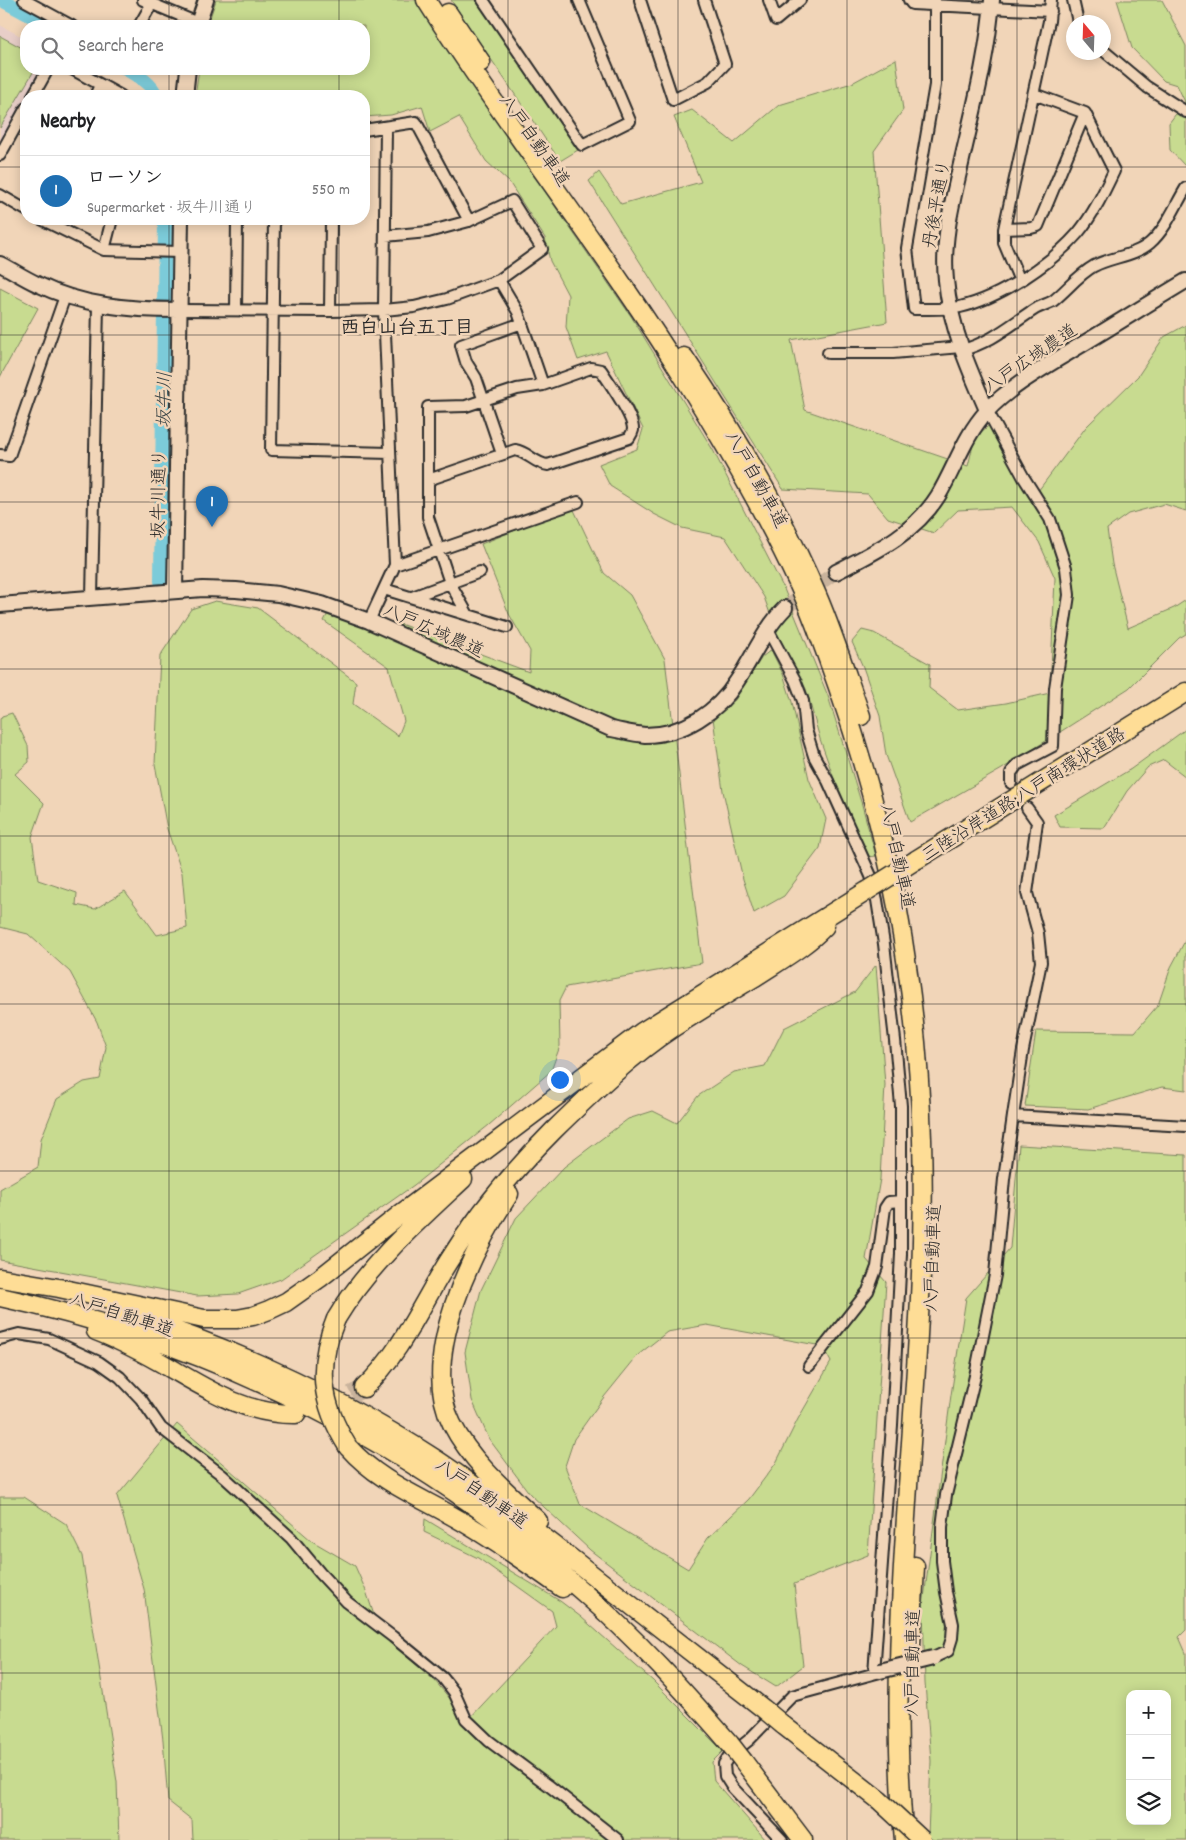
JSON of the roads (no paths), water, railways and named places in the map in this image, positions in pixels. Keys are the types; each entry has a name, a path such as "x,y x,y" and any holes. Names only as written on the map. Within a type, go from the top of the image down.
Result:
{"highway":[{"name":"八戸自動車道","path":"426,0 471,69 613,272 685,380 747,485 800,586 829,660 858,746 878,816 889,862 906,957 916,1044 922,1143 920,1265 899,1650 899,1760 904,1840"},
{"name":"八戸自動車道","path":"440,0 524,127 629,275 701,382 750,464 783,525 820,604 846,672 872,751 891,818 901,860 918,954 927,1027 934,1146 933,1249 911,1652 911,1764 915,1840"},
{"name":"三陸沿岸道路;八戸南環状道路","path":"568,1087 642,1032 1186,692"},
{"name":"三陸沿岸道路;八戸南環状道路","path":"574,1110 624,1064 647,1046 711,1003 801,947 863,893"},
{"path":"0,1279 50,1286 204,1319 237,1319 253,1316 286,1302 301,1292 568,1087"},
{"path":"568,1087 488,1156 391,1249 358,1286 336,1319 325,1350 323,1376 334,1425 348,1448 371,1470 388,1482 479,1531 548,1578 599,1617 678,1687"},
{"path":"364,1388 396,1352 449,1260 486,1207 530,1155 574,1110"},
{"path":"574,1110 532,1160 484,1236 463,1284 446,1334 441,1354 441,1389 452,1423 474,1456 489,1473 539,1522 636,1607"},
{"name":"八戸自動車道","path":"0,1279 70,1297 145,1320 231,1352 310,1388 436,1460 508,1510 636,1607 879,1800 922,1840"},
{"name":"八戸自動車道","path":"0,1297 76,1315 165,1344 255,1379 347,1424 429,1474 508,1530 590,1598 646,1652 730,1744 803,1840"},
{"path":"0,1297 61,1317 110,1337 234,1403 265,1413 296,1414"}],"street":[{"path":"24,0 61,20"},
{"path":"200,20 206,0"},
{"path":"483,0 582,145 630,121 579,0"},
{"path":"640,0 673,100 708,82 725,64 704,0"},
{"path":"769,0 776,20 800,0"},
{"path":"909,0 912,4 935,2 992,4 1051,11"},
{"path":"1020,281 1004,243 1004,228 1034,94 1051,11 1051,0"},
{"path":"1073,0 1076,15"},
{"path":"141,20 147,2 187,20"},
{"path":"935,2 935,85 907,248 914,309 962,306 994,294 1020,281 1048,262 1078,233 1101,198 1114,171 1085,114 1034,94"},
{"name":"丹後平通り","path":"987,410 962,349 950,308 945,258 948,219 986,45 992,4"},
{"path":"1111,57 1147,87 1186,112"},
{"path":"36,90 45,75"},
{"path":"83,75 110,90"},
{"path":"186,90 187,75"},
{"path":"98,90 100,84"},
{"path":"1004,228 1038,226 1085,114"},
{"path":"0,155 20,119"},
{"path":"370,129 416,122 469,221"},
{"path":"369,621 396,565 384,310 386,128"},
{"path":"828,353 962,349 979,346 1008,329 1036,309 1052,301 1086,271 1096,265 1138,251 1148,245 1160,234 1186,188"},
{"path":"0,196 20,207"},
{"path":"0,264 37,284 65,296 98,305 124,309 384,310 433,303 480,288 499,280 542,249 512,201 469,221 428,232 385,236"},
{"path":"54,225 104,250 177,252"},
{"path":"104,250 110,225"},
{"name":"坂牛川通り","path":"175,591 176,310 177,252 180,225"},
{"path":"236,225 236,310"},
{"path":"274,225 271,450 390,453"},
{"path":"330,311 331,225"},
{"path":"499,280 518,312 543,385"},
{"name":"八戸広域農道","path":"836,572 880,549 909,530 925,514 938,496 972,429 987,410 1049,365 1186,281"},
{"path":"0,455 8,456 65,296"},
{"path":"92,597 98,305"},
{"path":"502,454 476,378 466,362 461,345 522,323"},
{"path":"428,480 515,450 522,451 541,464 548,464 629,438 633,429 626,410 598,368 591,368 543,385 517,389 466,406 428,407 428,480 428,517 450,583 468,615"},
{"path":"987,410 1024,478 1050,519 1066,568 1069,595 1056,688 1053,746 1017,765 1011,773 1011,783"},
{"path":"396,565 578,502"},
{"path":"412,597 480,572"},
{"path":"384,589 507,627"},
{"name":"八戸広域農道","path":"0,605 175,591 236,590 278,594 322,604 369,621 612,729 644,735 666,733 686,727 720,703 736,683 776,618 786,608"},
{"path":"768,630 803,701 806,730 814,756 828,781 866,865 877,900 895,1040 901,1106 901,1254 877,1672"},
{"path":"782,1840 732,1787 725,1776 724,1764 729,1756 750,1740 792,1696 933,1658 948,1651 952,1638 953,1624 942,1561 942,1527 946,1495 975,1376 995,1275 1004,1179 1013,1116 1023,1050 1041,962 1038,933 1028,894 1036,822 1027,808"},
{"path":"1013,1116 1186,1126"},
{"path":"809,1366 868,1292 877,1268 885,1208 890,1202 901,1201"},
{"path":"0,1339 19,1334 49,1339 99,1362 120,1377 141,1399 161,1428 222,1475 291,1538 347,1602 442,1678 454,1692 466,1719 489,1742 618,1840"}],"waterway":[{"name":"坂牛川","path":"2,0 39,20"},
{"name":"坂牛川","path":"136,75 153,90"},
{"name":"坂牛川","path":"161,581 165,225"}],"tunnel":[{"path":"785,608 836,572"},
{"path":"327,1407 364,1388"}],"place":[{"name":"ローソン","path":"212,527"}],"district":[{"name":"西白山台五丁目","path":"407,326"}]}
